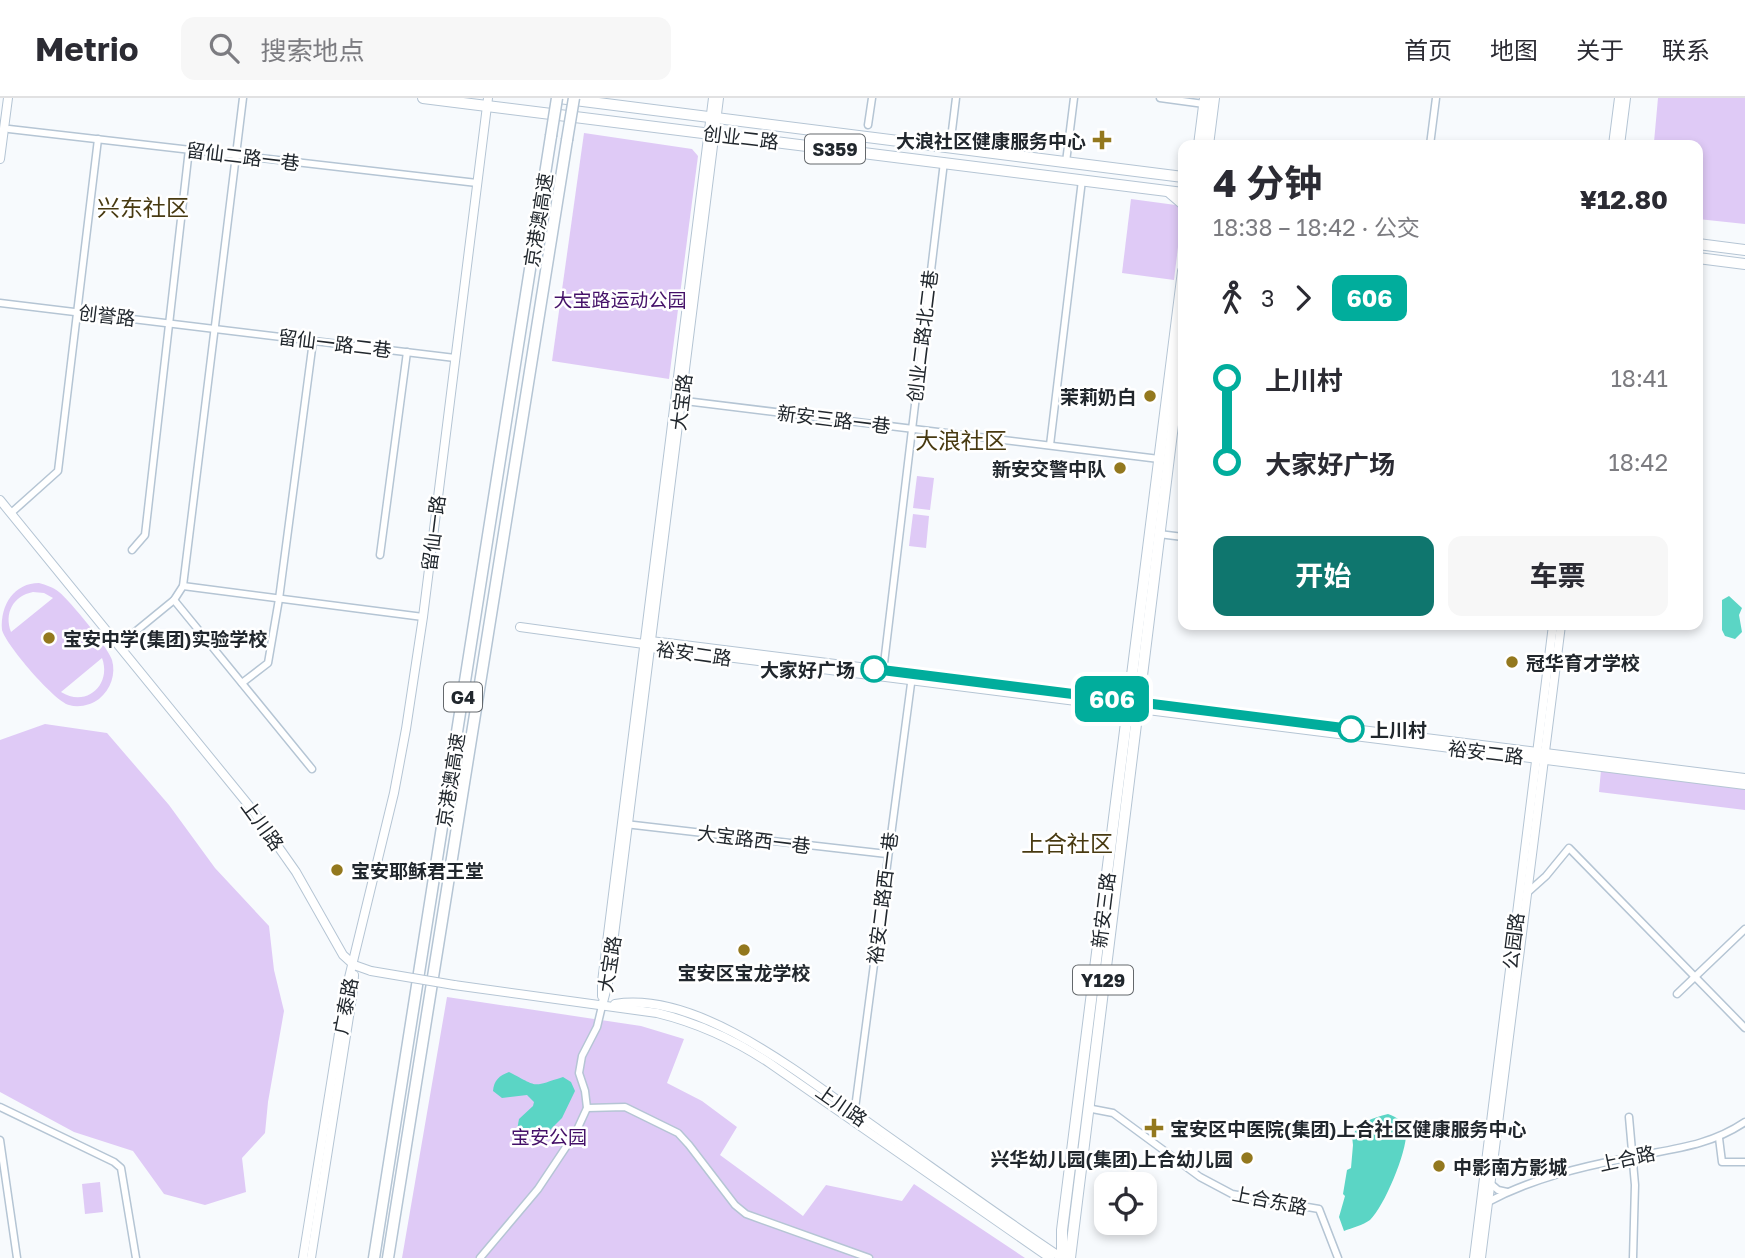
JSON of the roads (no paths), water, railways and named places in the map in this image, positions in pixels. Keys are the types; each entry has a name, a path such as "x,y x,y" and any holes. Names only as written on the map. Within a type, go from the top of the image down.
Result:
{"highway":[{"name":"京港澳高速","path":"374,1258 558,98"},
{"name":"京港澳高速","path":"388,1258 574,98"}],"main road":[{"path":"0,159 8,98"},
{"name":"创业二路","path":"423,98 488,102 1178,192"},
{"name":"创业二路","path":"558,98 1178,176"},
{"name":"大宝路","path":"713,98 714,117"},
{"name":"大宝路","path":"602,1006 608,983 678,400 714,117 719,98"},
{"path":"1614,140 1619,98"},
{"path":"1621,140 1626,98"},
{"path":"1208,100 1208,140"},
{"path":"1200,140 1208,100"},
{"name":"留仙一路","path":"354,965 394,793 423,617 488,102"},
{"path":"1165,175 1178,170"},
{"path":"1166,191 1178,200"},
{"path":"1703,245 1745,250"},
{"path":"1703,259 1745,264"},
{"name":"新安三路","path":"1070,1258 1178,310"},
{"name":"新安三路","path":"1062,1258 1062,1230 1178,384"},
{"name":"上川路","path":"0,500 251,808 296,872 331,936 354,965 371,971 454,985 657,1013 727,1036 1062,1258"},
{"name":"裕安二路","path":"520,627 1540,756 1745,785"},
{"name":"公园路","path":"1481,1258 1527,893 1553,630"},
{"name":"公园路","path":"1474,1258 1540,756 1559,630"},
{"name":"裕安二路","path":"1540,756 1745,778"},
{"name":"广泰路","path":"303,1258 346,990 354,965"},
{"name":"广泰路","path":"311,1258 353,991 354,965"},
{"name":"上川路","path":"854,1118 1050,1258"}],"street":[{"path":"118,645 174,600 183,586 243,98"},
{"path":"868,125 872,98"},
{"path":"950,147 956,98"},
{"path":"1066,162 1074,98"},
{"path":"1160,98 1208,100"},
{"path":"1431,140 1436,98"},
{"name":"留仙二路一巷","path":"9,129 477,183"},
{"path":"11,513 58,471 98,139"},
{"path":"132,550 145,535 189,149"},
{"name":"创业二路北二巷","path":"883,674 944,162"},
{"path":"1050,445 1082,180"},
{"name":"创誉路","path":"0,303 215,328"},
{"name":"留仙一路二巷","path":"215,328 455,358"},
{"path":"242,683 268,663 313,341"},
{"path":"380,555 407,352"},
{"name":"新安三路一巷","path":"678,400 1159,459"},
{"path":"1159,534 1178,536"},
{"path":"183,586 423,617"},
{"path":"174,600 312,769"},
{"name":"裕安二路西一巷","path":"854,1118 912,677"},
{"name":"大宝路西一巷","path":"625,824 887,854"},
{"path":"1527,893 1546,876 1569,848 1745,1028"},
{"path":"1677,994 1745,929"},
{"path":"480,1258 538,1189 567,1148 587,1108 579,1073 582,1056 597,1027 602,1006"},
{"path":"0,1107 114,1162 121,1168 136,1258"},
{"path":"587,1108 625,1107 664,1125 678,1133 735,1205 746,1214 869,1258"},
{"name":"上合东路","path":"1087,1108 1110,1112 1128,1122 1200,1177 1232,1194 1319,1209 1338,1258"},
{"path":"1629,1117 1635,1224 1633,1258"},
{"name":"上合路","path":"1489,1202 1507,1192 1555,1175 1705,1143 1745,1122"},
{"path":"1719,1138 1722,1162 1745,1161"},
{"path":"0,1140 17,1258"},
{"path":"1491,1184 1498,1190 1507,1192"},
{"path":"0,1218 11,1217"}],"place":[{"name":"大浪社区健康服务中心","path":"1102,140"},
{"name":"茉莉奶白","path":"1150,396"},
{"name":"新安交警中队","path":"1120,468"},
{"name":"宝安中学(集团)实验学校","path":"49,638"},
{"name":"冠华育才学校","path":"1512,662"},
{"name":"大家好广场","path":"874,669"},
{"name":"上川村","path":"1351,729"},
{"name":"宝安耶稣君王堂","path":"337,870"},
{"name":"宝安区宝龙学校","path":"744,950"},
{"name":"宝安区中医院(集团)上合社区健康服务中心","path":"1154,1128"},
{"name":"兴华幼儿园(集团)上合幼儿园","path":"1247,1158"},
{"name":"中影南方影城","path":"1439,1166"}],"district":[{"name":"兴东社区","path":"143,207"},
{"name":"大浪社区","path":"961,440"},
{"name":"上合社区","path":"1067,843"}],"park label":[{"name":"大宝路运动公园","path":"620,299"},
{"name":"宝安公园","path":"549,1136"}]}
